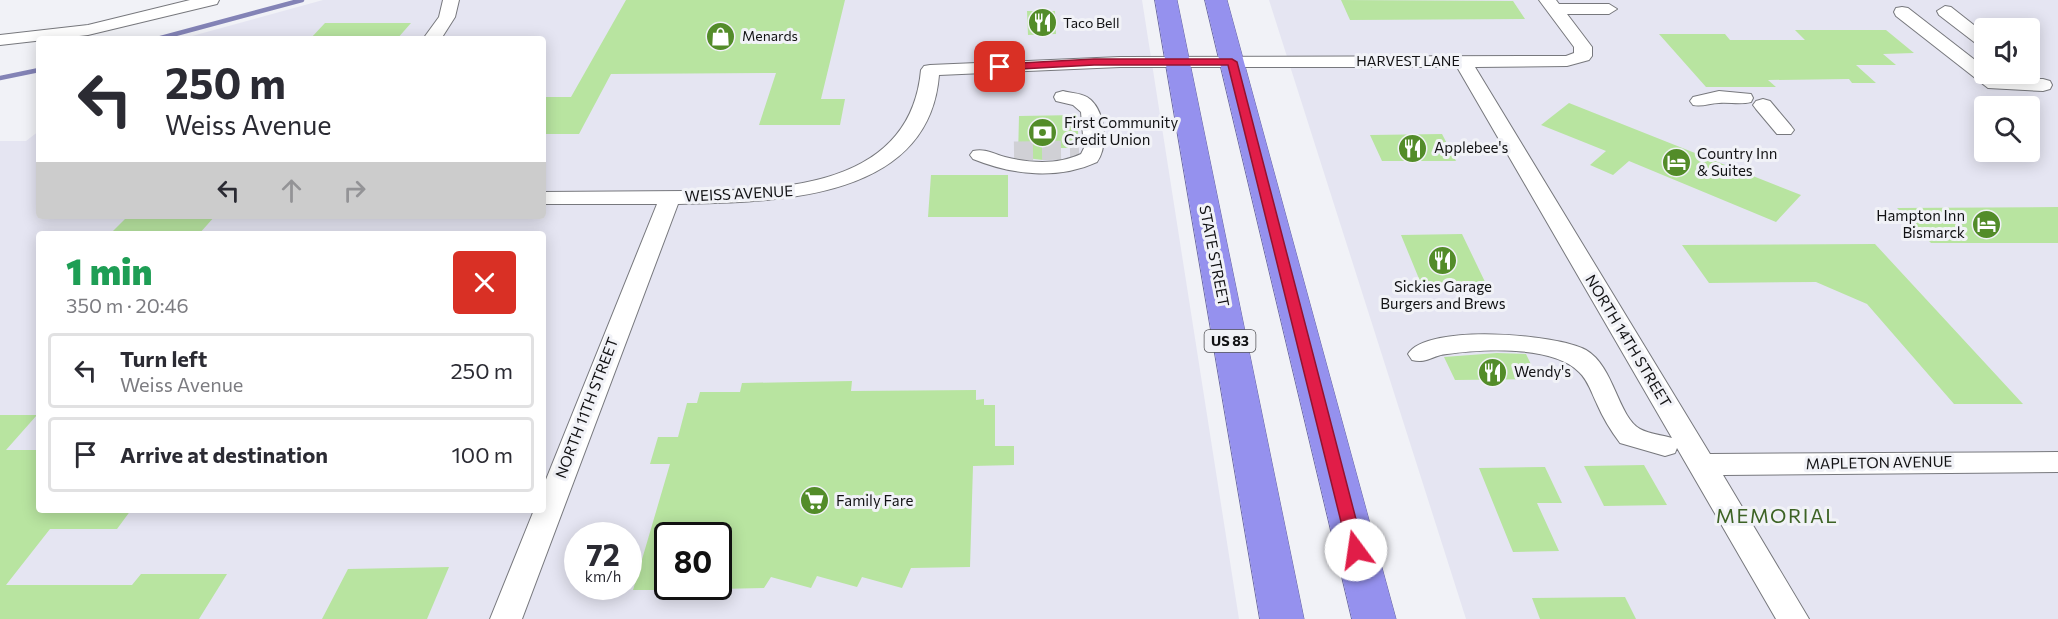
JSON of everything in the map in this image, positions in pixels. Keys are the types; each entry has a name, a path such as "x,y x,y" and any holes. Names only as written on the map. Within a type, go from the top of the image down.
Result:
{"highway":[{"name":"STATE STREET","path":"1166,0 1282,619"},
{"path":"1216,0 1374,619"}],"street":[{"path":"0,40 88,30 211,0"},
{"path":"434,36 447,17 451,0"},
{"path":"1550,4 1609,9"},
{"name":"HARVEST LANE","path":"1232,62 1567,61 1583,56 1583,47 1550,4"},
{"path":"1945,11 1974,33"},
{"path":"1902,12 1995,84 2043,84"},
{"name":"WEISS AVENUE","path":"546,198 670,198 784,194 832,183 860,171 894,149 911,130 924,109 930,70 1094,62 1232,62"},
{"name":"NORTH 14TH STREET","path":"1463,62 1793,619"},
{"path":"1014,153 972,153 1015,165 1075,165 1090,158 1094,148 1083,148 1088,106 1079,100 1063,97"},
{"path":"1700,101 1719,97 1744,98"},
{"path":"1763,105 1784,130"},
{"name":"NORTH 11TH STREET","path":"506,619 670,198"},
{"path":"1421,354 1432,348 1447,345 1541,345 1569,352 1589,366 1630,436 1665,446"},
{"name":"MAPLETON AVENUE","path":"1701,465 2058,462"}],"shaded area":[{"path":"323,0 1142,0 1239,619 0,619 0,141 26,141 36,133 36,219 546,219 546,36 192,36"},
{"path":"1269,0 2058,0 2058,619 1466,619"}],"building":[{"name":"Menards","path":"626,0 845,0 821,99 845,99 840,125 759,125 776,73 611,74 579,134 546,134 546,97 571,97"},
{"path":"1341,0 1513,1 1525,19 1350,20"},
{"name":"Taco Bell","path":"1027,11 1055,11 1056,34 1028,35"},
{"path":"325,23 411,23 400,36 313,36"},
{"path":"1795,30 1886,30 1914,53 1883,54 1896,65 1856,65 1876,83 1852,83 1849,79 1768,80 1776,87 1706,87 1659,34 1725,34 1730,40 1805,40"},
{"name":"Country Inn & Suites","path":"1569,103 1801,195 1776,222 1629,161 1613,175 1590,165 1606,151 1541,125"},
{"name":"First Community Credit Union","path":"1077,115 1079,148 1060,148 1061,158 1043,160 1018,157 1019,116"},
{"name":"Applebee's","path":"1442,134 1456,161 1382,161 1370,135"},
{"path":"931,175 1008,175 1008,217 928,217"},
{"name":"Hampton Inn Bismarck","path":"2058,207 2058,243 1931,243 1897,208"},
{"path":"125,219 212,219 202,231 113,231"},
{"name":"Sickies Garage Burgers and Brews","path":"1462,234 1487,286 1422,286 1401,235"},
{"path":"1875,244 2023,404 1954,404 1867,304 1816,282 1709,283 1682,245"},
{"name":"Wendy's","path":"1497,353 1526,354 1538,379 1455,380 1444,357"},
{"name":"Family Fare","path":"852,381 851,391 976,390 976,400 984,399 984,405 995,405 995,446 1014,446 1014,465 973,466 970,567 911,568 902,588 862,577 857,587 817,576 811,588 771,577 764,588 732,589 732,522 654,522 654,590 642,590 642,559 670,464 650,464 658,437 678,437 687,403 697,403 700,392 740,392 742,383"},
{"path":"0,415 36,415 6,450 36,450 36,513 129,513 117,529 50,529 6,585 132,585 141,574 227,574 199,619 0,619"},
{"path":"1644,465 1667,505 1604,506 1584,466"},
{"path":"1545,467 1562,503 1537,503 1559,551 1513,552 1479,468"},
{"path":"449,567 427,619 322,619 348,569"},
{"path":"1625,597 1636,619 1540,619 1532,598"}],"waterway":[{"path":"168,36 302,0"},
{"path":"0,78 36,71"}],"tunnel":[{"path":"1014,151 1079,150"}],"place":[{"name":"Taco Bell","path":"1042,23"},
{"name":"Menards","path":"721,36"},
{"name":"First Community Credit Union","path":"1043,132"},
{"name":"Applebee's","path":"1413,148"},
{"name":"Country Inn & Suites","path":"1676,163"},
{"name":"Hampton Inn Bismarck","path":"1986,225"},
{"name":"Sickies Garage Burgers and Brews","path":"1443,260"},
{"name":"Wendy's","path":"1493,372"},
{"name":"Family Fare","path":"815,501"}],"district":[{"name":"MEMORIAL","path":"1777,516"}],"route":[{"path":"1000,67 1094,62 1232,62 1356,550"}]}
